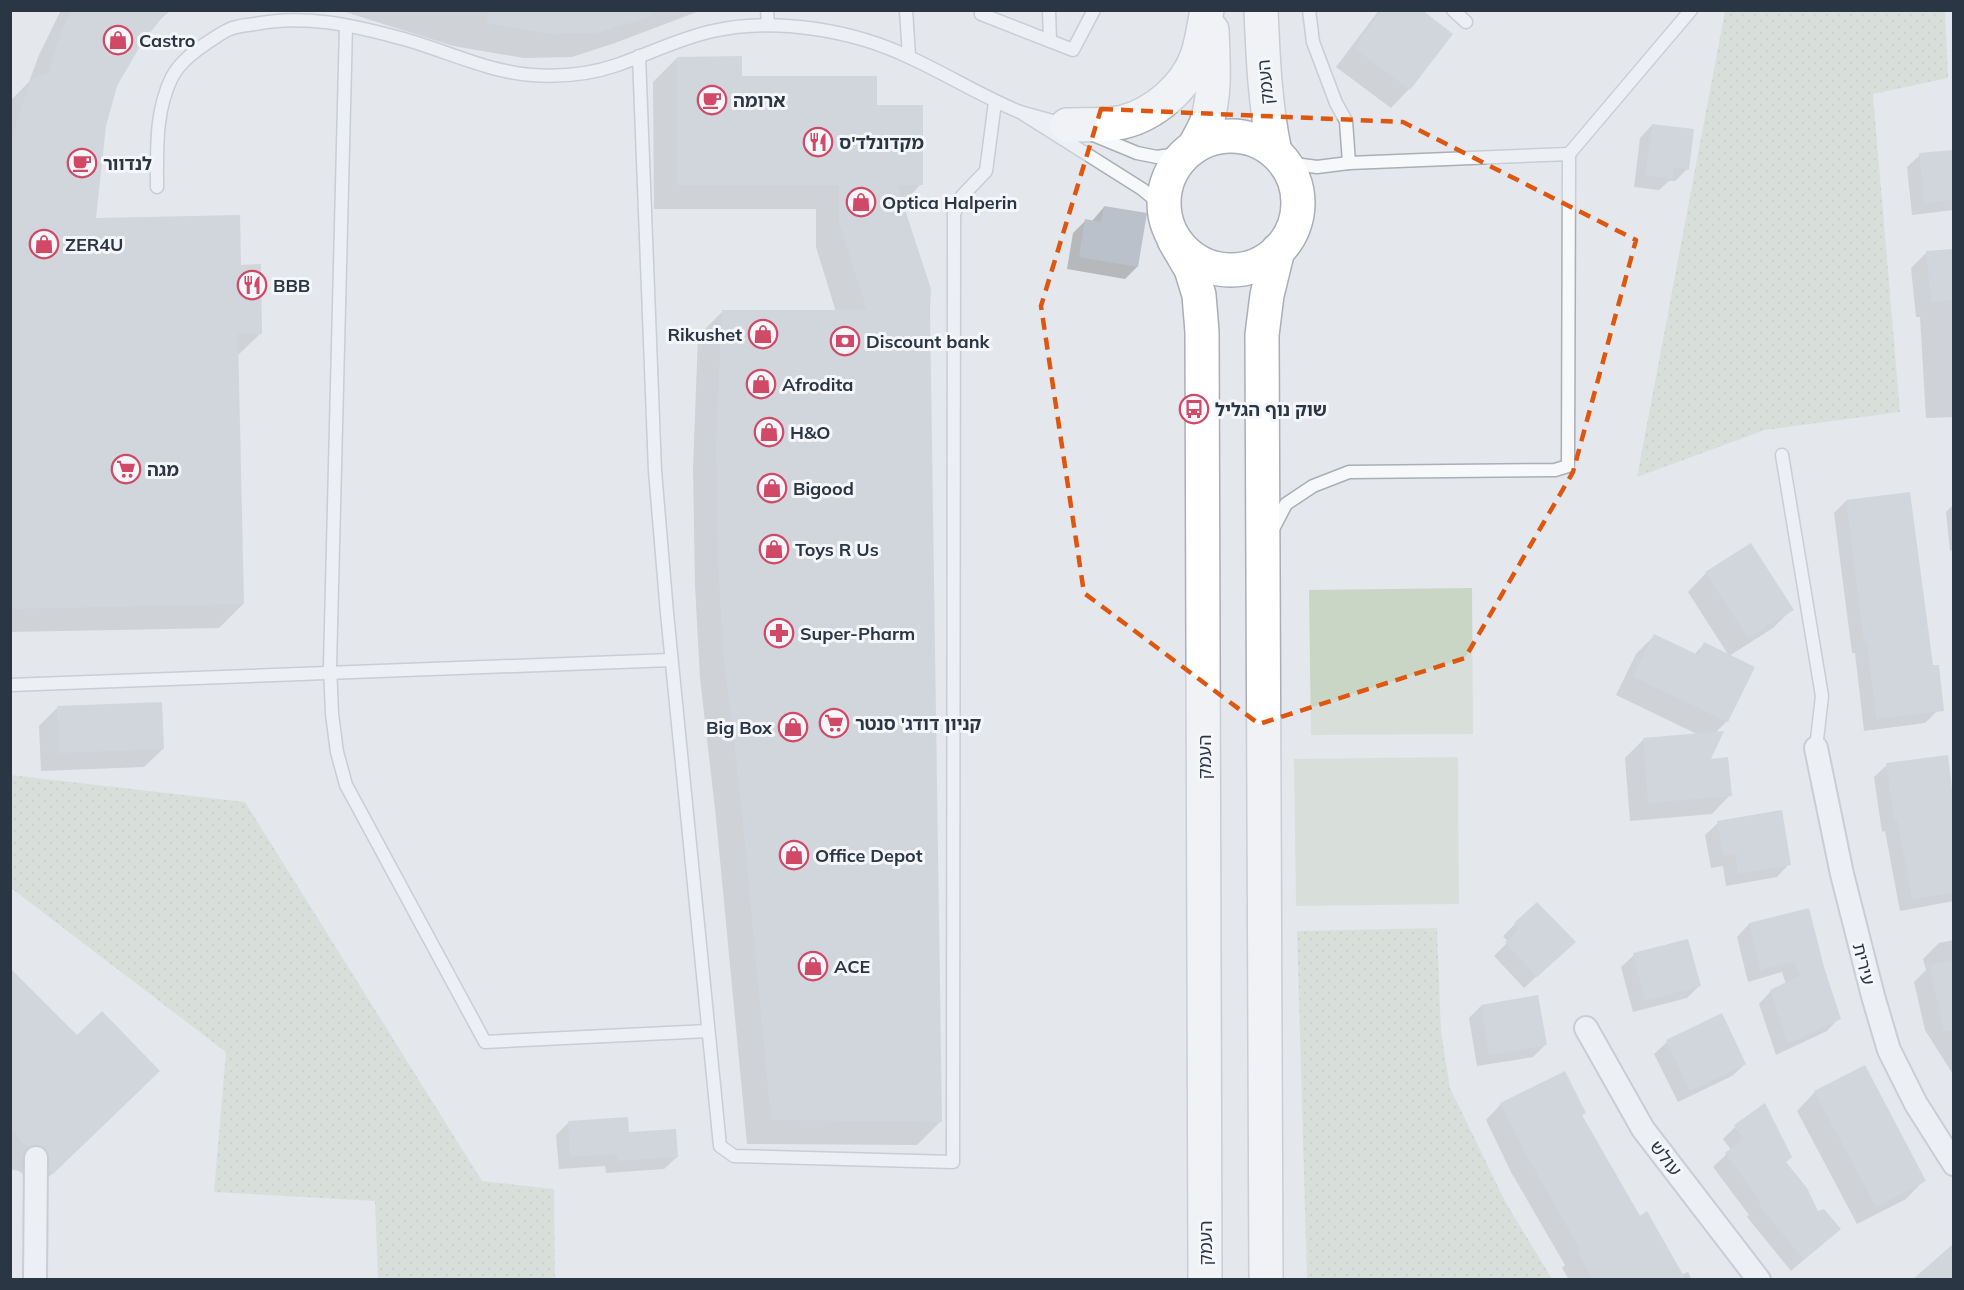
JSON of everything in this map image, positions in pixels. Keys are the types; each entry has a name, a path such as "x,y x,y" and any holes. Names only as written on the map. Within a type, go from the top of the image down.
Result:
{"main road":[{"path":"1067,125 1122,123 1142,115 1166,100 1185,79 1197,56 1210,10"},
{"path":"1189,150 1210,138 1234,135 1248,137 1270,147 1281,158 1297,185 1299,208 1296,222 1286,243 1269,259 1252,267 1228,270 1211,267 1190,257 1170,229 1163,195 1170,172 1189,150 1206,123 1210,105 1213,82 1210,10"},
{"name":"העמק","path":"1261,10 1269,126 1281,158"},
{"name":"העמק","path":"1170,229 1191,269 1199,295 1202,332 1205,1280"},
{"path":"1266,1280 1262,335 1266,295 1278,250"}],"street":[{"name":"עירית","path":"1816,748 1842,874 1889,1050 1916,1104 1953,1164"},
{"name":"עולש","path":"1586,1028 1643,1129 1759,1280"},
{"path":"35,1280 36,1158"}],"lane":[{"path":"767,10 768,25"},
{"path":"906,10 909,56"},
{"path":"981,10 981,14 1073,51 1094,10"},
{"path":"1049,10 1050,41"},
{"path":"1309,10 1313,42 1336,103 1346,121 1349,163"},
{"path":"1454,10 1466,22"},
{"path":"1263,549 1286,504 1313,486 1349,472 1555,470 1568,466 1569,154 1692,10"},
{"path":"157,187 157,144 162,106 173,75 193,52 231,28 276,20 316,20 346,26 399,38 530,75 574,75 615,66 672,43 714,31 768,25 821,30 872,42 909,56 995,102 1020,112 1067,125 1137,153 1157,158 1189,150"},
{"path":"346,26 331,673 332,714 337,752 346,785 485,1042 708,1031"},
{"path":"639,56 655,471 671,660 720,1146 734,1156 953,1162 954,214 962,196 986,171 995,102"},
{"path":"1020,112 1142,189 1153,198 1170,229"},
{"path":"1281,158 1317,167 1349,163 1569,154"},
{"path":"1782,455 1822,696 1816,748"},
{"path":"10,686 671,660"}],"highlighted area":[{"path":"1101,109 1403,122 1636,240 1573,472 1465,658 1259,724 1084,593 1041,306"}],"green space":[{"path":"1725,11 1945,11 1948,78 1873,94 1900,412 1765,430 1637,477"},
{"path":"1472,588 1473,734 1311,735 1309,590"},
{"path":"1458,757 1459,904 1296,906 1294,759"},
{"path":"10,775 245,802 482,1181 554,1189 555,1279 378,1279 375,1201 214,1192 226,1052 11,888"},
{"path":"1437,928 1441,1032 1450,1088 1506,1203 1552,1279 1307,1279 1297,931"}],"building":[{"name":"מגה","path":"72,10 168,10 142,43 117,86 106,126 96,218 240,215 241,265 261,264 262,334 238,334 244,604 10,609 10,141 31,79 48,73 62,30"},
{"path":"488,10 651,10 652,16 597,33 549,34 487,23"},
{"path":"1382,10 1422,10 1453,34 1410,90 1354,48"},
{"name":"קניון דודג' סנטר","path":"742,56 742,76 877,76 877,105 923,105 923,185 897,185 931,289 942,1122 771,1120 740,793 723,653 718,561 716,443 722,310 867,310 839,222 839,185 677,185 677,57"},
{"path":"1652,124 1694,129 1689,170 1674,168 1673,179 1645,175"},
{"path":"1953,150 1953,200 1924,203 1919,153"},
{"path":"1104,206 1147,213 1138,267 1079,257 1085,219 1101,222"},
{"path":"1953,249 1953,300 1931,302 1926,251"},
{"path":"1910,492 1933,665 1939,665 1944,711 1876,719 1846,500"},
{"path":"1751,543 1794,610 1748,638 1705,572"},
{"path":"1654,634 1698,655 1704,642 1755,667 1728,722 1633,677"},
{"path":"162,702 164,749 59,753 57,706"},
{"path":"1724,731 1711,759 1728,757 1732,796 1648,803 1643,738"},
{"path":"1948,755 1953,797 1953,892 1912,900 1897,820 1894,820 1886,763"},
{"path":"1782,810 1791,865 1738,874 1735,854 1723,856 1717,821"},
{"path":"1537,902 1576,942 1537,977 1505,942 1519,929 1514,923"},
{"path":"1809,908 1824,967 1841,1019 1788,1044 1770,990 1800,976 1794,961 1760,970 1749,923"},
{"path":"1688,939 1701,986 1645,1001 1633,953"},
{"path":"1953,960 1953,1030 1944,1031 1929,965"},
{"path":"10,968 77,1035 102,1011 160,1071 53,1174 49,1170 47,1151 37,1145 28,1148 10,1130"},
{"path":"1538,995 1547,1045 1489,1055 1481,1005"},
{"path":"1722,1013 1746,1064 1690,1091 1666,1040"},
{"path":"1865,1065 1926,1181 1876,1207 1814,1091"},
{"path":"1565,1071 1586,1113 1582,1115 1640,1216 1647,1211 1686,1280 1593,1280 1577,1251 1580,1249 1500,1103"},
{"path":"1765,1103 1792,1157 1786,1162 1807,1188 1818,1211 1824,1209 1841,1229 1804,1260 1758,1204 1761,1202 1725,1153 1744,1139 1734,1125"},
{"path":"628,1117 629,1132 676,1129 678,1157 618,1161 617,1154 570,1157 568,1121"},
{"path":"1953,1244 1953,1280 1912,1280"}],"place":[{"name":"Castro","path":"118,40"},
{"name":"ארומה","path":"712,100"},
{"name":"מקדונלד'ס","path":"818,142"},
{"name":"לנדוור","path":"82,163"},
{"name":"Optica Halperin","path":"861,202"},
{"name":"ZER4U","path":"44,244"},
{"name":"BBB","path":"252,285"},
{"name":"Rikushet","path":"763,334"},
{"name":"Discount bank","path":"845,341"},
{"name":"Afrodita","path":"761,384"},
{"name":"שוק נוף הגליל","path":"1194,409"},
{"name":"H&O","path":"769,432"},
{"name":"מגה","path":"126,469"},
{"name":"Bigood","path":"772,488"},
{"name":"Toys R Us","path":"774,549"},
{"name":"Super-Pharm","path":"779,633"},
{"name":"קניון דודג' סנטר","path":"834,723"},
{"name":"Big Box","path":"793,727"},
{"name":"Office Depot","path":"794,855"},
{"name":"ACE","path":"813,966"}]}
